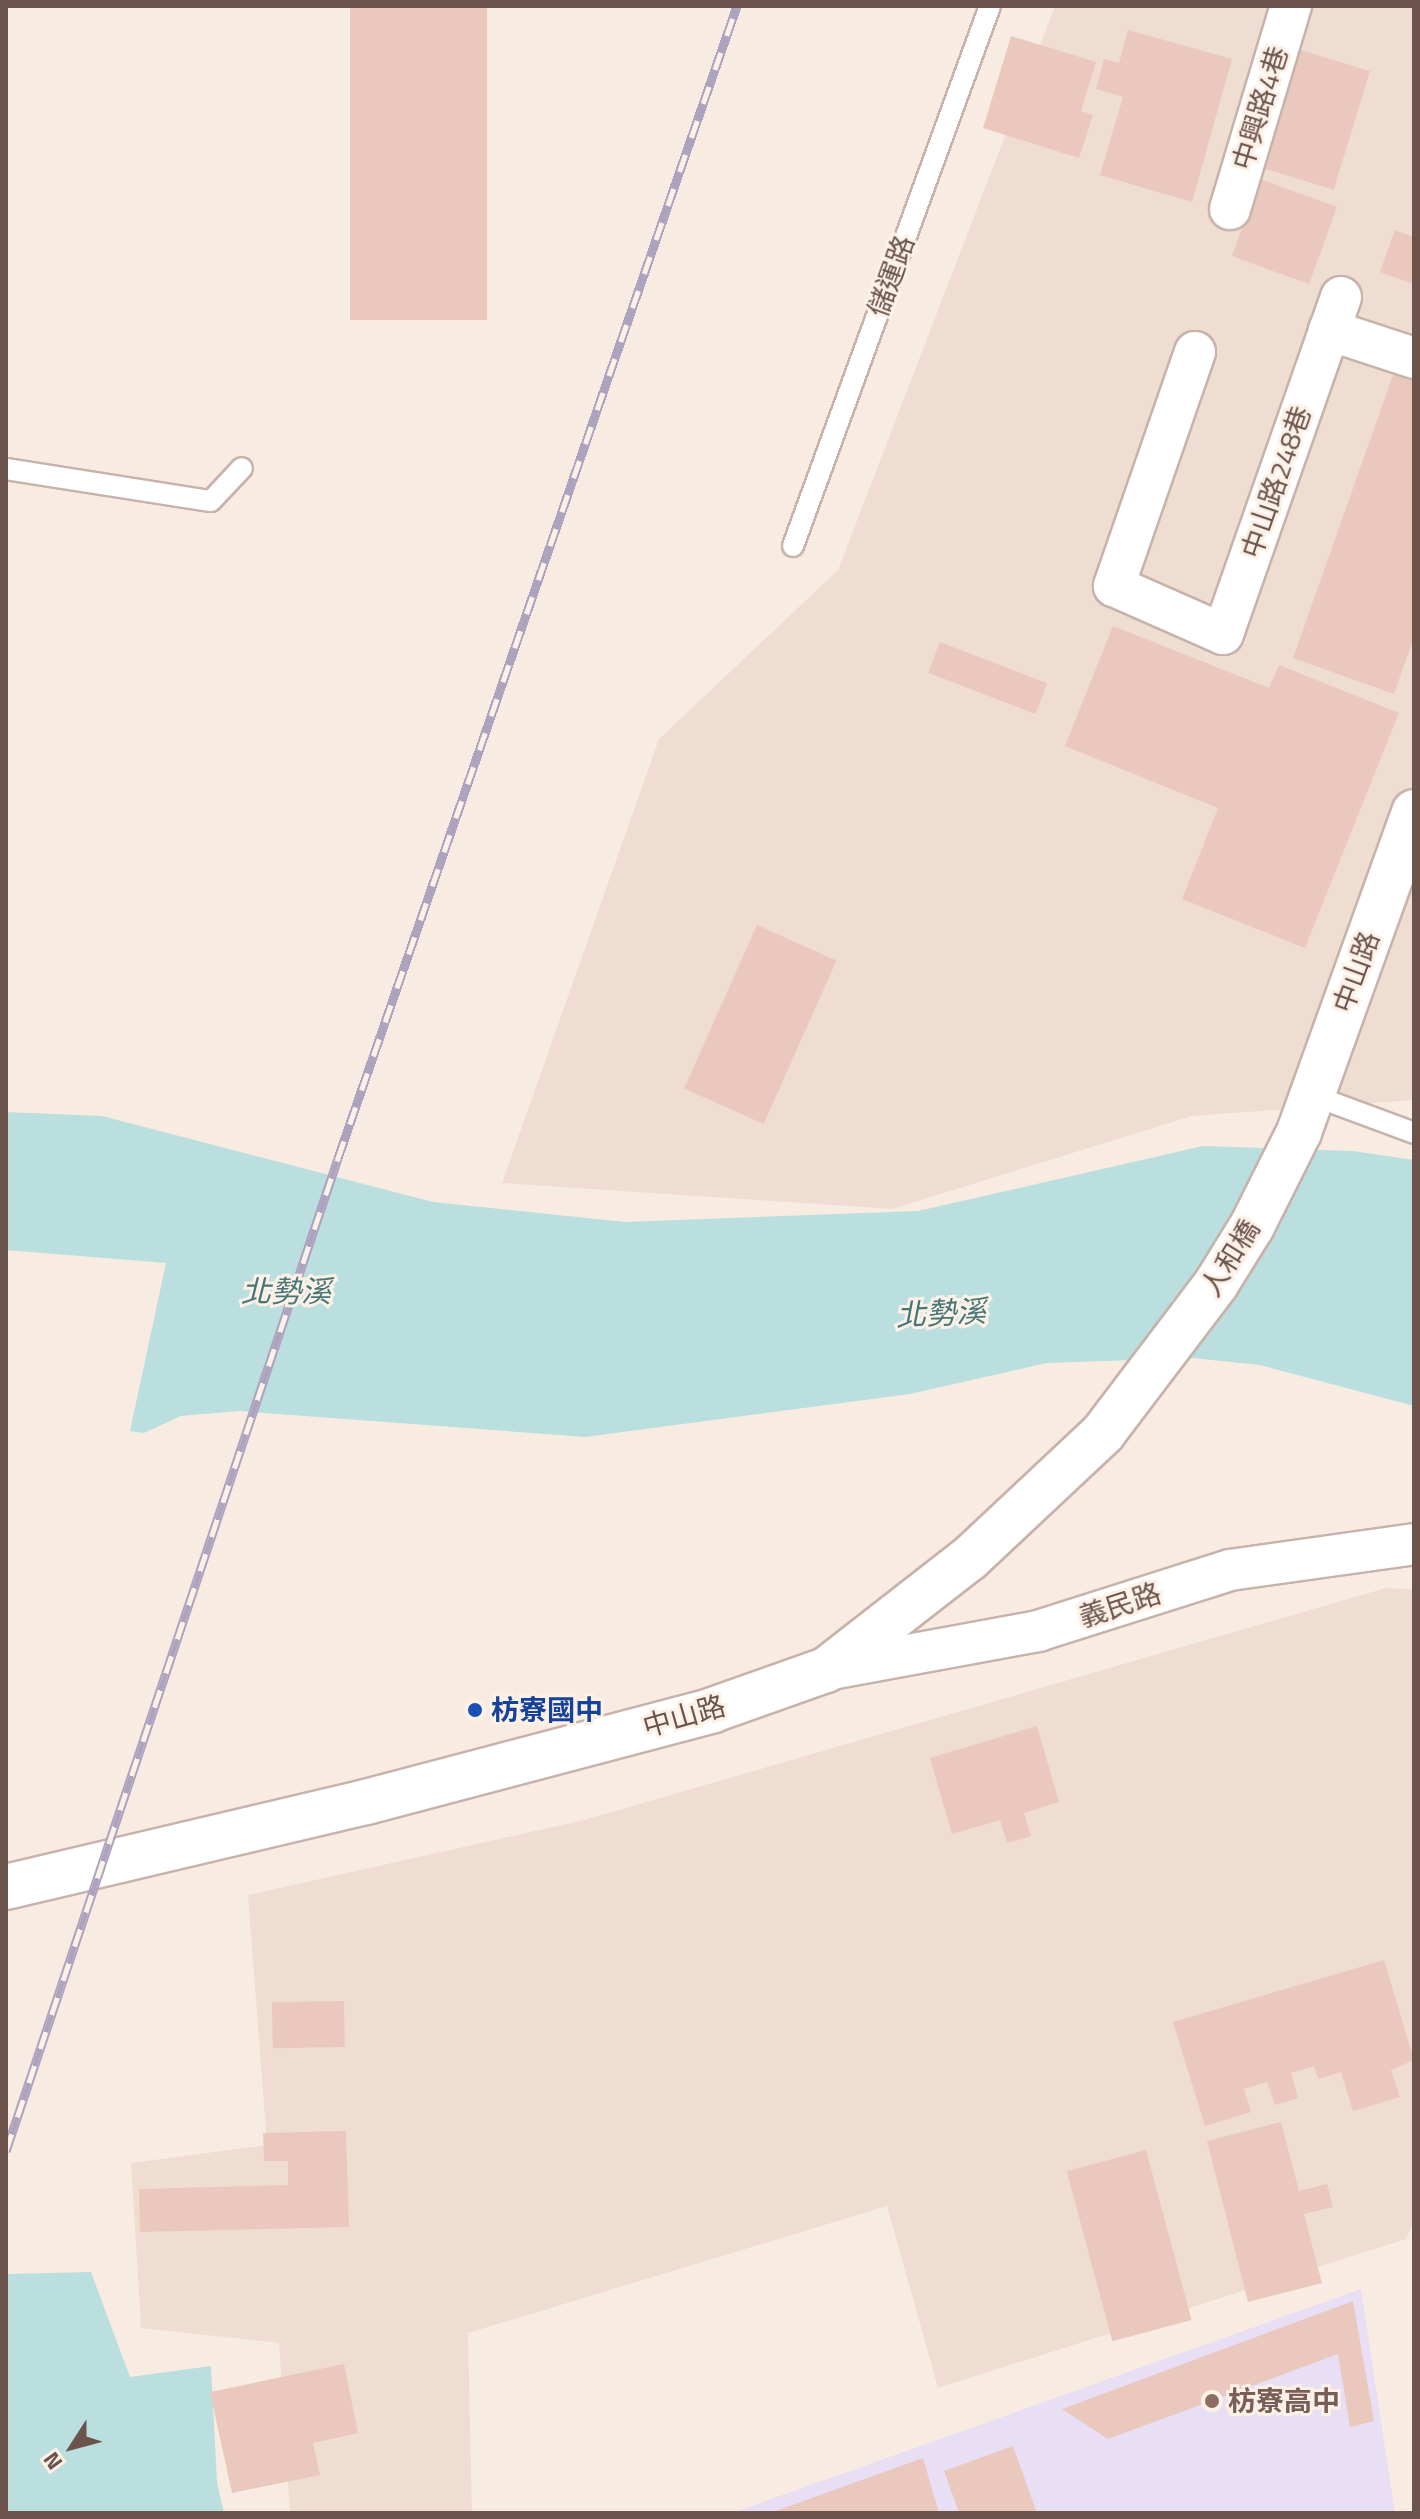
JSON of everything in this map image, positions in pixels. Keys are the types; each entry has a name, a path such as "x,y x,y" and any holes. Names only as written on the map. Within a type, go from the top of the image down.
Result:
{"street":[{"name":"中興路4巷","path":"1230,209 1291,6"},
{"name":"中山路248巷","path":"1195,352 1114,586 1223,634 1335,314 1414,358"},
{"name":"中山路","path":"1305,1113 1414,812"},
{"name":"人和橋","path":"1150,1376 1252,1226 1305,1113"},
{"name":"中山路","path":"6,1887 66,1870 366,1802 713,1710 826,1670 970,1558 1103,1433 1150,1376"},
{"name":"義民路","path":"826,1670 1038,1631 1230,1570 1414,1544"}],"lane":[{"name":"儲運路","path":"793,546 990,6"},
{"path":"6,469 211,501 242,468"},
{"path":"1305,1113 1414,1133"}],"shaded area":[{"path":"1055,6 1414,6 1414,1100 1192,1116 892,1209 502,1183 659,739 838,570"},
{"path":"1386,1588 1414,1589 1414,2221 1406,2239 938,2388 887,2206 468,2333 472,2513 290,2513 279,2343 141,2328 131,2163 267,2145 248,1895 584,1820"},
{"name":"枋寮高中","path":"1361,2289 1395,2513 732,2513"}],"water":[{"name":"北勢溪","path":"6,1112 102,1116 433,1202 625,1222 918,1211 1203,1146 1353,1151 1414,1160 1414,1406 1260,1365 1192,1358 1047,1363 910,1394 585,1437 239,1411 181,1416 144,1433 130,1431 166,1263 6,1250"},
{"path":"91,2272 130,2377 211,2366 217,2482 224,2513 6,2513 7,2274"}],"building":[{"path":"350,6 487,6 487,320 350,320"},
{"path":"1128,30 1232,59 1192,202 1100,175 1123,97 1096,89 1104,59 1119,63"},
{"path":"1011,36 1096,62 1081,111 1093,115 1079,158 983,128"},
{"path":"1281,44 1370,71 1334,190 1245,163"},
{"path":"1260,179 1337,207 1309,284 1232,256"},
{"path":"1395,230 1414,237 1414,284 1380,272"},
{"path":"1398,361 1414,367 1414,637 1394,694 1293,658"},
{"path":"1113,626 1269,688 1279,665 1399,713 1305,948 1182,899 1218,808 1065,746"},
{"path":"940,642 1047,683 1036,714 928,673"},
{"path":"757,925 836,960 764,1124 684,1089"},
{"path":"1037,1726 1059,1802 1024,1813 1031,1836 1007,1843 1000,1820 952,1834 930,1758"},
{"path":"1384,1960 1414,2060 1391,2070 1400,2097 1353,2111 1341,2072 1318,2079 1314,2066 1291,2073 1298,2098 1275,2105 1267,2082 1244,2089 1251,2112 1205,2126 1173,2022"},
{"path":"344,2001 345,2047 273,2048 272,2002"},
{"path":"1281,2122 1299,2191 1327,2184 1333,2207 1304,2214 1322,2283 1248,2302 1207,2141"},
{"path":"346,2131 349,2227 140,2232 139,2189 288,2185 288,2161 264,2161 263,2133"},
{"path":"1146,2150 1192,2320 1112,2341 1067,2171"},
{"path":"1353,2301 1374,2421 1350,2427 1338,2354 1108,2439 1062,2409"},
{"path":"344,2364 358,2433 313,2443 320,2475 232,2493 210,2392"},
{"path":"1013,2446 1037,2513 959,2513 944,2471"},
{"path":"923,2458 939,2513 770,2513"}],"railway":[{"path":"6,2151 338,1158 737,6"}],"place":[{"name":"枋寮國中","path":"475,1710"},
{"name":"枋寮高中","path":"1212,2401"}]}
